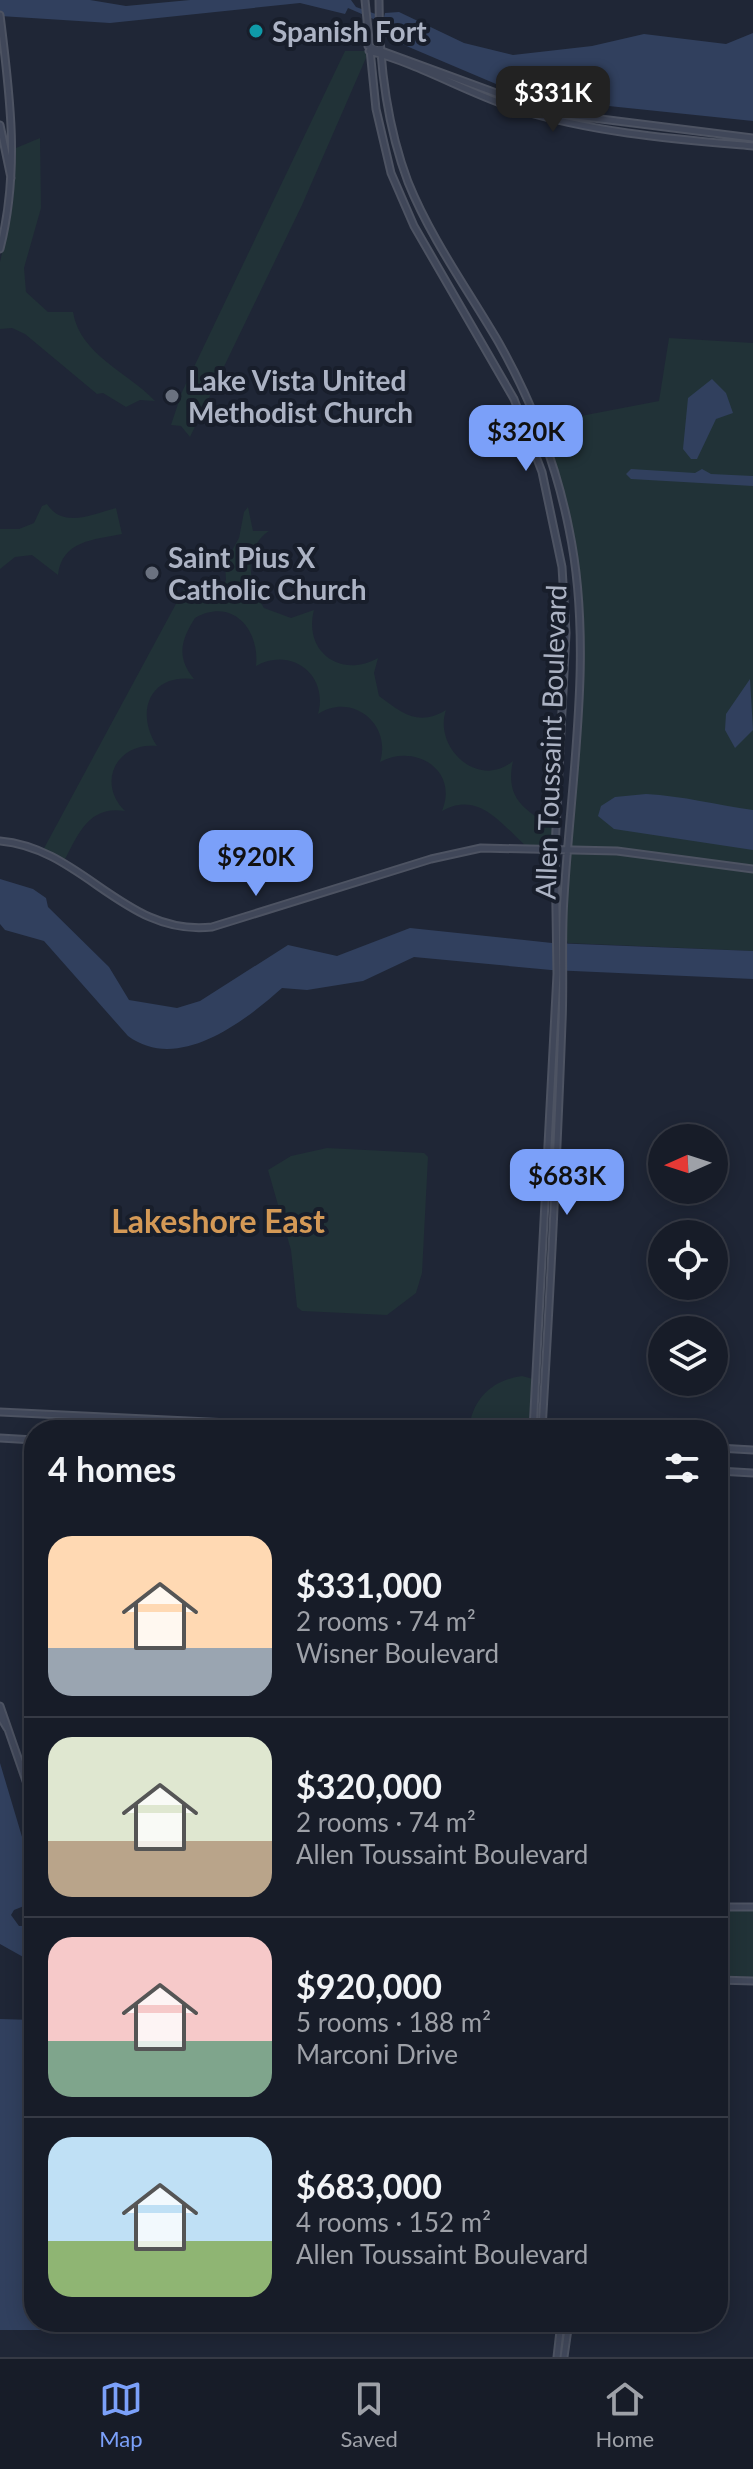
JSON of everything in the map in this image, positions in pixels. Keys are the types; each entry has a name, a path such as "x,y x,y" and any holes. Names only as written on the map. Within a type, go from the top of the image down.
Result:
{"main road":[{"name":"Allen Toussaint Boulevard","path":"379,0 389,106 412,191 496,339 544,437 570,532 579,604 579,664 569,848 560,939"},
{"name":"Allen Toussaint Boulevard","path":"365,2 371,75 387,159 401,196 514,399 531,440 557,535 565,600 565,664 555,848 563,1002 543,1420"},
{"path":"0,15 13,140 11,179 0,249"},
{"path":"368,49 521,102 569,115 753,138"},
{"path":"382,52 507,106 562,122 603,130 753,146"},
{"path":"371,75 385,73"},
{"path":"376,109 389,106"},
{"path":"0,125 11,179"},
{"path":"387,159 400,155"},
{"path":"401,196 412,191"},
{"path":"447,281 457,273"},
{"path":"484,345 496,339"},
{"path":"557,535 570,532"},
{"path":"565,664 579,664"},
{"path":"558,809 571,809"},
{"path":"0,841 42,852 149,919 188,929 212,927 451,853 495,847 569,848 685,858 753,869"},
{"name":"Allen Toussaint Boulevard","path":"534,1420 555,1002 560,974"},
{"path":"555,1002 563,1002"},
{"path":"537,1341 546,1342"},
{"path":"534,1411 543,1412"},
{"path":"0,1412 131,1420"},
{"path":"0,1438 24,1439"},
{"path":"728,1449 753,1450"},
{"path":"728,1472 753,1473"},
{"path":"0,1706 24,1776"},
{"path":"0,1716 7,1728"},
{"path":"728,1907 753,1907"},
{"path":"728,1980 753,1981"},
{"path":"557,2357 560,2332"},
{"path":"564,2357 568,2332"}],"shaded area":[{"path":"345,51 369,51 302,205 190,437 181,426 171,425 182,392"},
{"path":"40,138 41,208 24,268 26,292 48,312 73,312 77,327 95,351 155,401 140,400 126,407 103,393 97,394 25,334 12,328 0,329 0,262 13,203 16,148"},
{"path":"669,338 753,343 753,951 568,943 563,929 579,633 570,532 539,424 659,401"},
{"path":"47,504 54,512 70,518 116,508 122,534 90,540 73,548 61,563 58,575 32,555 15,557 0,569 0,529 19,529 34,523 42,506"},
{"path":"248,507 253,531 269,531 255,547 251,567 254,588 264,608 291,618 314,610 314,638 320,649 328,658 351,665 378,658 374,673 379,696 403,712 419,718 446,710 446,738 462,761 473,768 486,771 500,769 513,761 511,775 515,796 528,810 557,831 555,848 527,847 489,812 478,807 455,806 442,811 446,796 439,772 419,758 393,757 380,762 382,748 375,724 356,710 344,707 331,708 318,714 318,687 312,676 294,662 269,661 256,666 256,652 248,629 232,614 221,611 195,618 186,634 183,656 194,679 166,682 150,698 147,721 157,746 131,750 115,766 112,788 116,800 125,811 112,810 93,817 79,833 63,863 42,852 184,589 204,598 220,592 226,580 225,563 239,538 244,512"},
{"path":"327,1148 424,1153 428,1157 422,1273 416,1293 387,1315 302,1311 297,1307 291,1250 268,1170 291,1156"},
{"path":"522,1376 533,1379 529,1420 471,1420 485,1393 511,1378"},
{"path":"728,1911 753,1911 753,1977 728,1976"}],"water":[{"path":"0,0 90,0 126,6 190,0 351,0 356,7 384,17 385,13 399,12 464,43 513,55 592,46 644,34 726,44 753,33 753,121 599,105 496,84 397,42 385,24 348,8 345,14 300,3 110,23 0,16"},
{"path":"712,379 726,393 733,413 716,419 697,459 691,459 683,449 688,398"},
{"path":"631,469 695,473 702,469 711,474 753,476 753,486 631,479 626,474"},
{"path":"750,679 753,730 735,748 725,730 726,714"},
{"path":"646,794 753,810 753,850 614,829 598,816 601,806 615,797"},
{"path":"0,879 33,889 46,898 48,907 109,967 129,1000 177,1008 200,1001 288,945 337,956 410,928 552,943 753,951 753,979 551,970 414,957 363,981 307,990 282,988 249,1015 210,1039 168,1049 147,1046 128,1036 44,941 5,930 0,924"},
{"path":"0,1763 24,1843 24,1906 14,1910 11,1915 19,1926 24,1926 24,1957 0,1944"},
{"path":"0,2019 24,2020 24,2330 0,2330"}],"place":[{"name":"Spanish Fort","path":"256,31"},
{"name":"Lake Vista United Methodist Church","path":"172,396"},
{"name":"Saint Pius X Catholic Church","path":"152,573"}],"district":[{"name":"Lakeshore East","path":"218,1220"}]}
